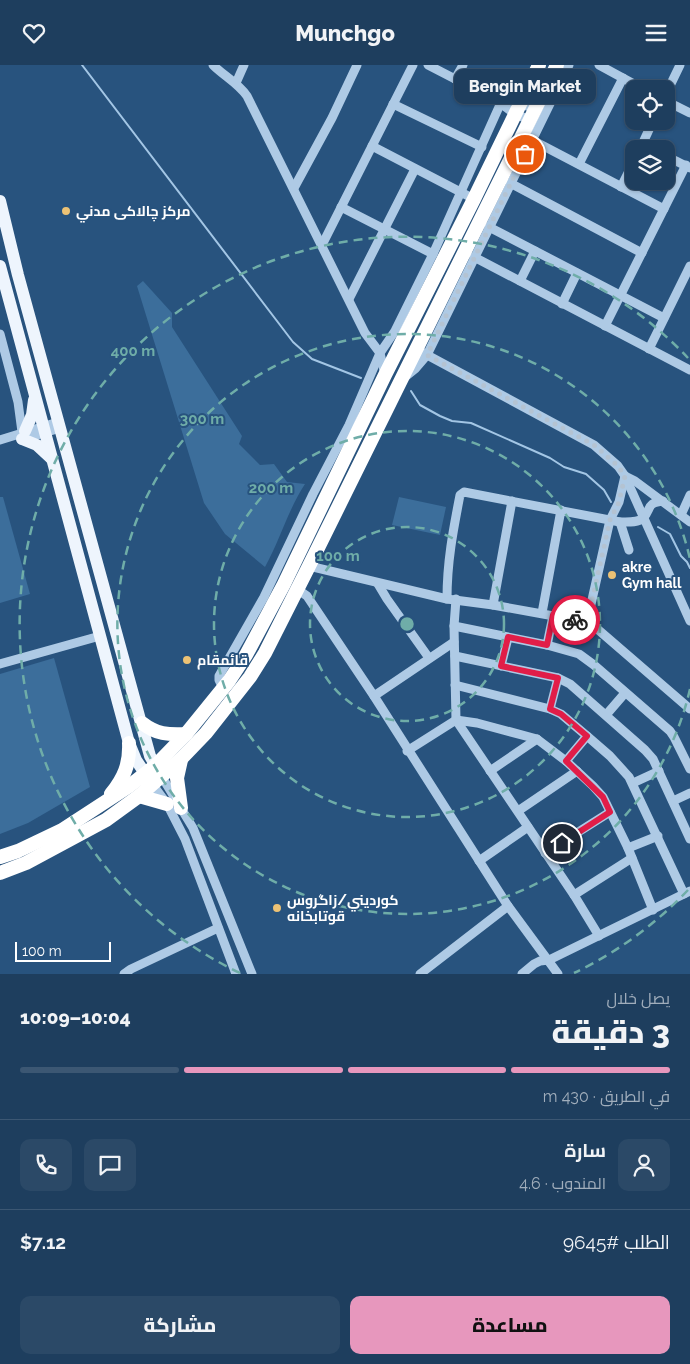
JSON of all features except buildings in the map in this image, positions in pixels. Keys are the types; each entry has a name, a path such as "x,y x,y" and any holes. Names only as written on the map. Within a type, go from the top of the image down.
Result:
{"highway":[{"path":"0,873 26,863 106,820 140,796 154,775 237,668 259,631 306,523 396,354 468,196 518,108 539,65"},
{"path":"0,857 53,835 128,787 154,775 181,759 224,713 250,677 265,653 310,566 400,380 422,352 557,65"},
{"path":"142,723 151,730 161,734 186,734"},
{"path":"104,802 120,783 125,773 129,760 129,743"},
{"path":"181,759 177,778 181,808"},
{"path":"140,796 167,804"}],"main road":[{"path":"0,201 5,247 59,425 142,723 154,775"},
{"path":"0,266 129,743 136,760 154,775"},
{"path":"34,393 32,415 23,434 52,458"},
{"path":"91,599 106,595"}],"street":[{"path":"213,65 236,83 247,96 366,333 380,353 385,375"},
{"path":"236,83 244,65"},
{"path":"294,188 332,118 357,65"},
{"path":"322,245 413,65"},
{"path":"428,65 533,115"},
{"path":"456,79 463,65"},
{"path":"569,65 474,257 422,352 594,445 618,466 625,476 690,621"},
{"path":"599,65 627,80"},
{"path":"673,80 680,65"},
{"path":"579,164 623,78"},
{"path":"306,523 380,353 395,331 433,254 468,196 482,147 499,100"},
{"path":"393,104 482,147"},
{"path":"675,106 690,113"},
{"path":"518,108 533,115"},
{"path":"532,140 664,209"},
{"path":"372,146 468,196"},
{"path":"605,326 664,209 688,167 675,160"},
{"path":"349,299 415,169"},
{"path":"622,187 625,180"},
{"path":"510,183 642,253"},
{"path":"341,207 433,254"},
{"path":"489,227 664,318"},
{"path":"520,281 535,251"},
{"path":"474,257 690,371"},
{"path":"648,349 687,277 690,265"},
{"path":"562,304 577,273"},
{"path":"18,333 0,336 18,402 23,434"},
{"path":"380,353 396,354"},
{"path":"2,439 12,442 23,434 59,425"},
{"path":"625,476 664,501 690,522"},
{"path":"587,623 615,521 625,476"},
{"path":"599,936 574,895 456,720 454,626 447,571 461,493 464,492 615,521 638,521 644,517 649,507 664,501"},
{"path":"681,515 690,495"},
{"path":"493,605 512,501"},
{"path":"542,613 561,510"},
{"path":"615,521 629,550"},
{"path":"310,566 378,584 451,599 553,615 587,623 595,627 690,709"},
{"path":"378,584 429,658"},
{"path":"297,589 307,596 374,696 508,906 558,974"},
{"path":"547,645 553,615"},
{"path":"454,626 547,645 579,654 670,731 690,769"},
{"path":"0,664 100,636"},
{"path":"501,666 508,637"},
{"path":"374,696 454,642"},
{"path":"455,656 558,678 570,684 653,759 690,839"},
{"path":"550,709 558,678"},
{"path":"455,685 550,709 561,714 610,756 633,783 687,892 548,960 540,961 522,974"},
{"path":"606,715 625,693"},
{"path":"408,751 456,720 477,723 537,739 566,761 603,797 628,848 653,910"},
{"path":"566,761 587,736"},
{"path":"490,771 537,739"},
{"path":"518,811 577,771"},
{"path":"633,783 658,771"},
{"path":"154,775 185,839 236,974"},
{"path":"154,775 181,808 193,828 252,974"},
{"path":"673,801 690,793"},
{"path":"546,853 610,812"},
{"path":"479,861 528,827"},
{"path":"628,848 658,836"},
{"path":"574,895 632,858"},
{"path":"420,974 508,906"},
{"path":"124,974 218,928"}],"shaded area":[{"path":"143,281 172,313 172,327 242,436 239,444 260,465 274,464 287,482 305,484 265,567 225,534 204,503 137,286"},
{"path":"0,497 3,497 30,594 0,603"},
{"path":"399,497 446,507 440,535 392,525"},
{"path":"54,658 90,787 28,823 0,834 0,674"}],"waterway":[{"path":"82,65 293,342 312,359 361,378"},
{"path":"411,391 420,405 440,416 452,421 471,423 550,458 564,467 586,474 604,490 611,502"},
{"path":"658,527 670,534 681,556 690,568"}],"way so far":[{"path":"525,154 427,355 594,445 608,456 625,476 619,502 610,520 587,623 575,620"}],"place":[{"name":"Bengin Market","path":"525,154"},
{"name":"مركز چالاکى مدني","path":"66,211"},
{"name":"akre Gym hall","path":"612,575"},
{"name":"قائمقام","path":"187,660"},
{"name":"كورديني/زاگروس قوتابخانه‌","path":"277,908"}],"route":[{"path":"562,843 610,812 603,797 566,761 587,736 561,714 550,709 558,678 501,666 508,637 547,645 553,615 575,620"}]}
